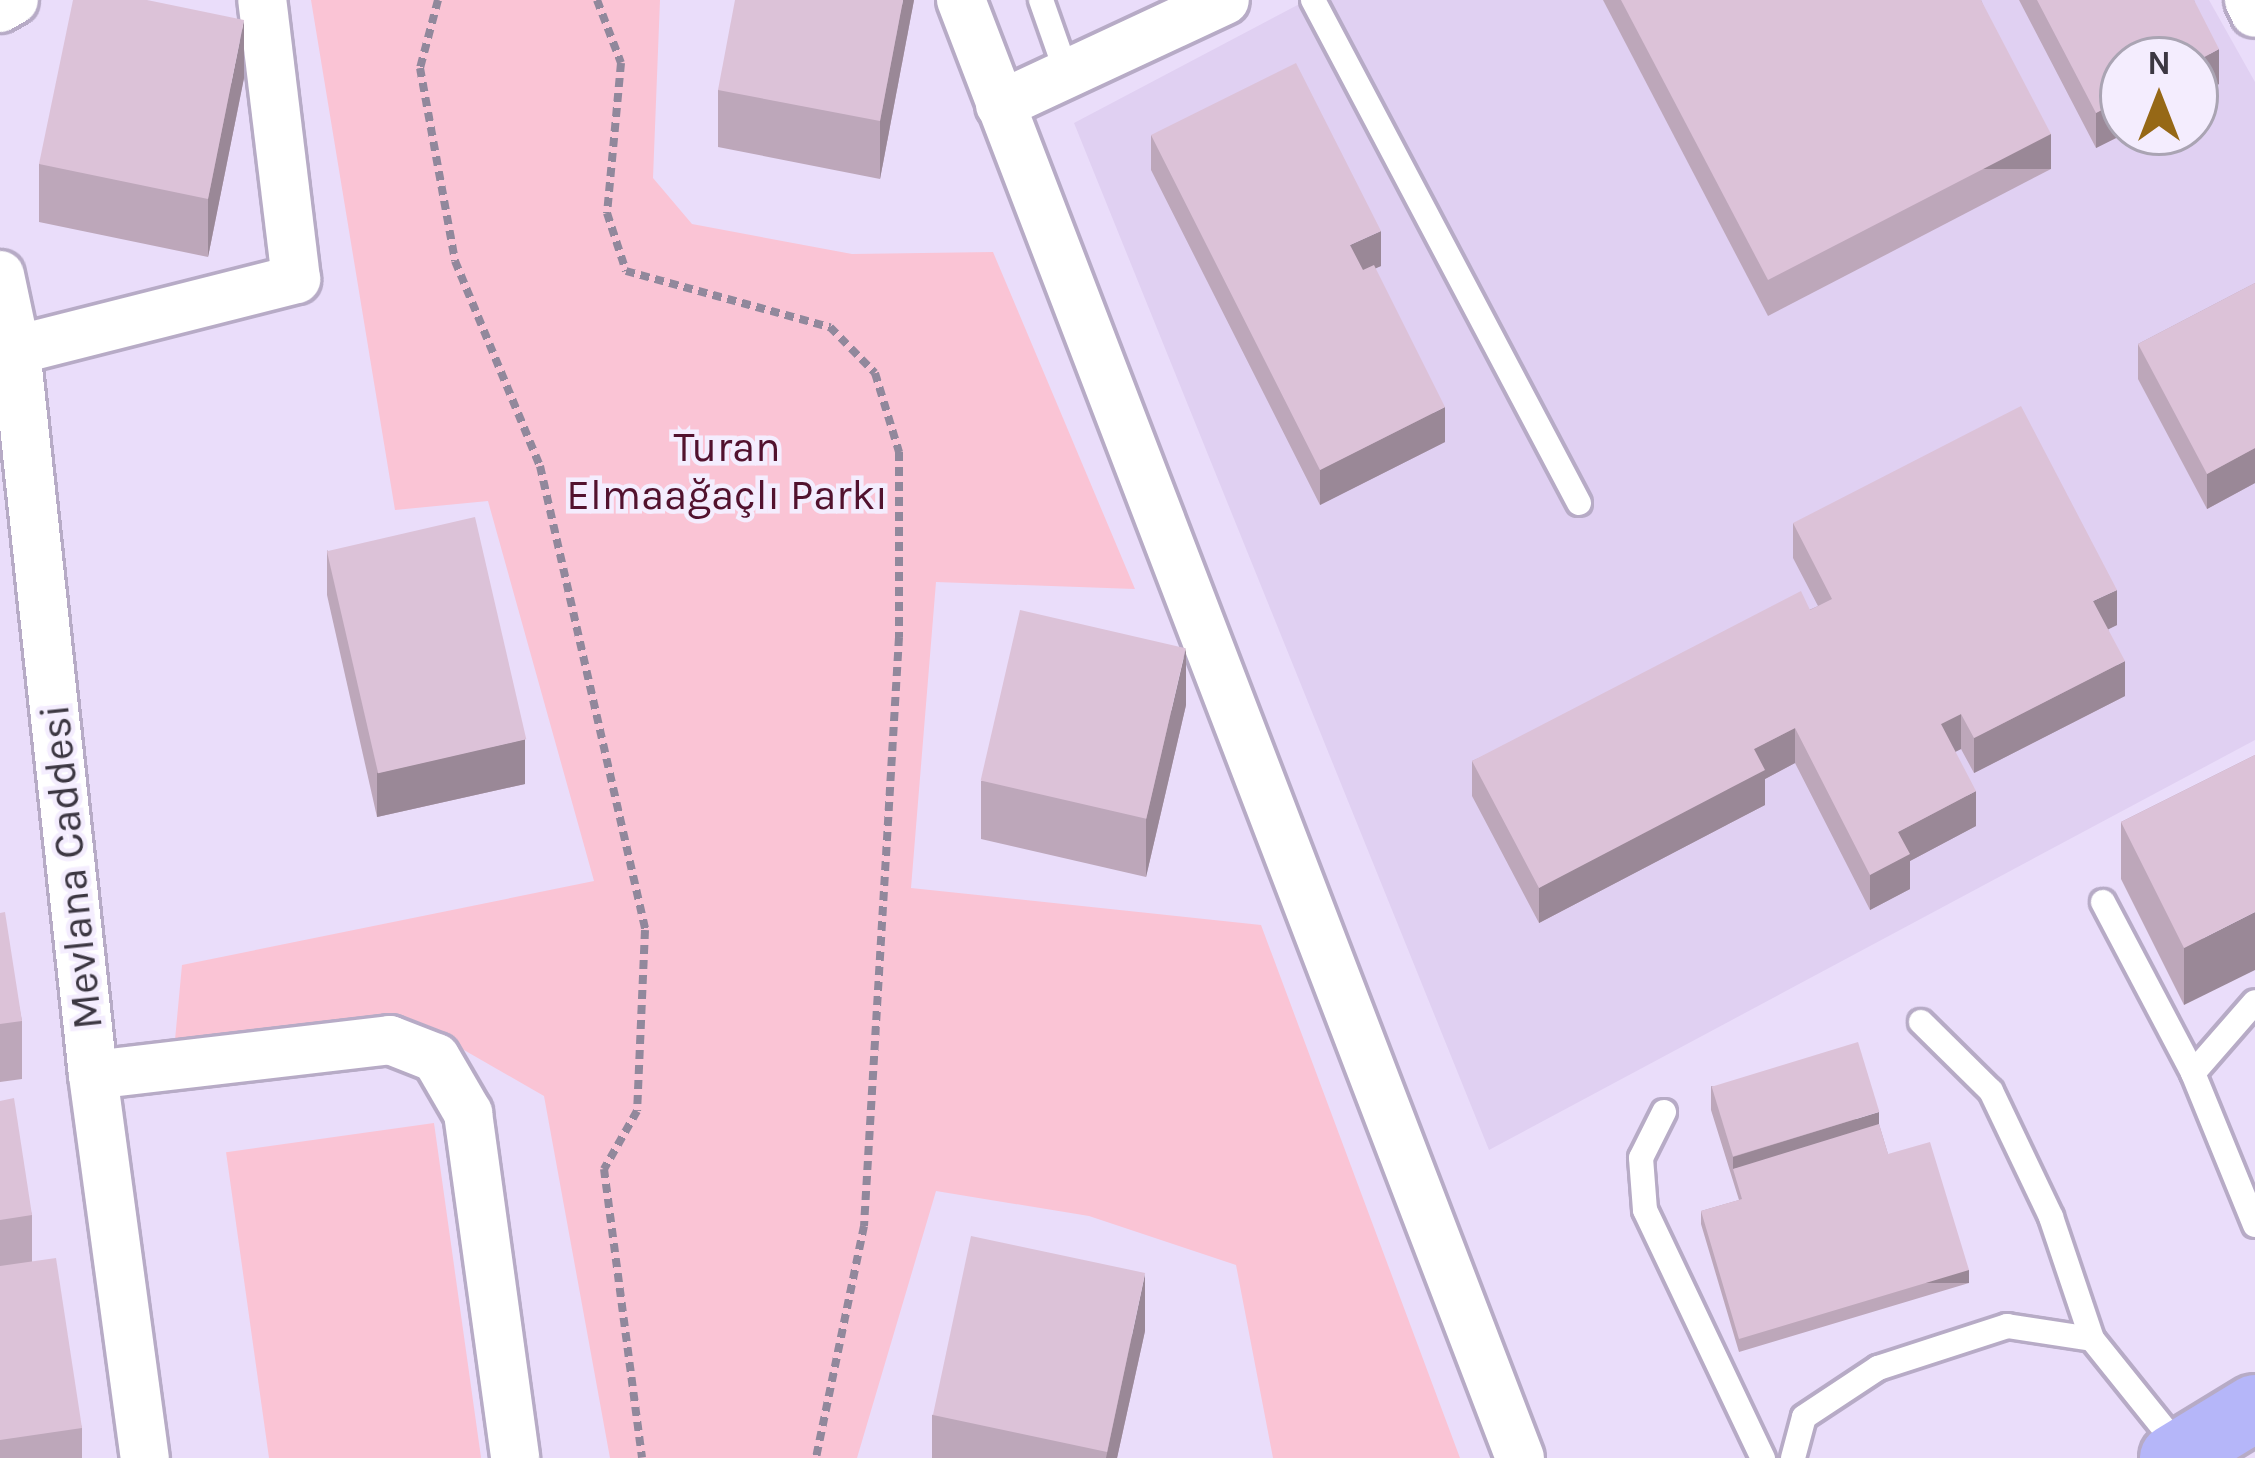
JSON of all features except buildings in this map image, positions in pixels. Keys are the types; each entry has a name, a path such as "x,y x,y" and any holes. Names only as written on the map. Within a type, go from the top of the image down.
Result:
{"main road":[{"path":"2211,1435 2255,1360"}],"street":[{"path":"0,8 14,0"},
{"path":"16,350 296,279 262,0"},
{"path":"961,0 1520,1458"},
{"path":"1000,105 1225,0"},
{"path":"2248,0 2255,13"},
{"name":"Mevlana Caddesi","path":"0,275 16,350 93,1075 146,1458"},
{"path":"93,1075 390,1040 436,1058 468,1113 515,1458"}],"lane":[{"path":"1041,0 1066,74"},
{"path":"1313,0 1580,503"},
{"path":"2103,902 2249,1183 2255,1225"},
{"path":"2193,1073 2255,1002"},
{"path":"1921,1022 1991,1091 2051,1217 2092,1339"},
{"path":"1664,1112 1641,1157 1645,1210 1763,1458"},
{"path":"1793,1458 1804,1417 1878,1369 2007,1326 2092,1339 2211,1435"}],"path":[{"path":"438,0 420,68 455,261 541,466 644,930 637,1111 604,1169 642,1458"},
{"path":"597,0 621,63 607,213 626,271 830,327 875,373 898,452 898,637 864,1226 816,1458"}],"shaded area":[{"path":"1307,0 2209,0 2255,82 2255,740 1489,1150 1074,123"}],"green space":[{"name":"Turan Elmaağaçlı Parkı","path":"311,0 660,0 653,178 692,224 852,254 993,252 1135,589 936,582 911,888 1261,925 1460,1458 1273,1458 1236,1265 1089,1216 936,1191 857,1458 610,1458 544,1096 450,1042 172,1072 182,965 594,881 488,501 395,510"},
{"path":"434,1123 481,1458 269,1458 226,1152"}]}
